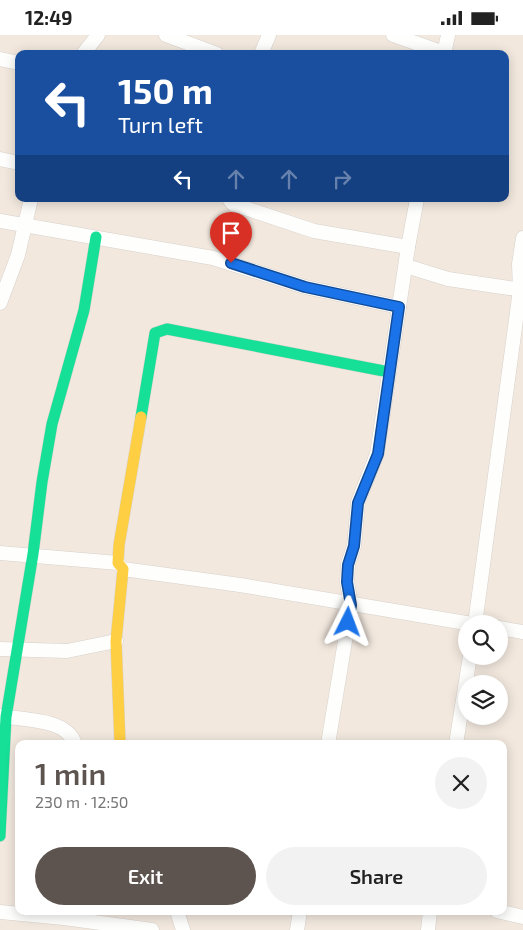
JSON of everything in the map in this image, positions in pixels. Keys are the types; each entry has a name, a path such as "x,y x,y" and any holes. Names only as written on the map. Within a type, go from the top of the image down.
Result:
{"street":[{"path":"86,50 98,35"},
{"path":"166,35 206,50"},
{"path":"263,50 269,35"},
{"path":"393,35 436,50"},
{"path":"445,50 448,35"},
{"path":"0,59 15,62"},
{"path":"0,159 15,162"},
{"path":"0,303 18,255 23,225 30,202"},
{"path":"231,202 314,231 408,247"},
{"path":"329,740 351,605 347,582 348,565 354,546 358,503 378,454 408,247 417,202"},
{"path":"0,221 213,258 305,287 399,307"},
{"path":"0,836 3,717 18,650 52,424 84,310 96,237"},
{"path":"474,615 522,290 519,264 523,238"},
{"path":"406,266 448,279 522,290"},
{"path":"120,740 116,641 121,566 119,545 155,333 167,329 389,372"},
{"path":"0,553 33,554 121,566 458,622"},
{"path":"508,630 523,632"},
{"path":"0,649 66,651 116,641"},
{"path":"457,740 469,665"},
{"path":"3,717 57,725 72,736 74,740"},
{"path":"0,912 15,914"},
{"path":"507,913 523,917"},
{"path":"24,915 152,930"},
{"path":"178,915 183,930"},
{"path":"297,930 299,915"},
{"path":"428,930 430,915"}],"shaded area":[{"path":"0,35 523,35 523,930 0,930"}],"traffic: fast":[{"path":"0,836 6,717 33,554 42,482 52,424 84,310 96,237"},
{"path":"141,417 155,333 167,329 389,372"}],"traffic: slow":[{"path":"120,740 116,641 123,569 118,563 119,545 141,417"}],"route":[{"path":"231,263 305,287 399,307 378,454 373,469 362,489 358,503 354,546 348,565 347,582 351,605 348,622"}]}
